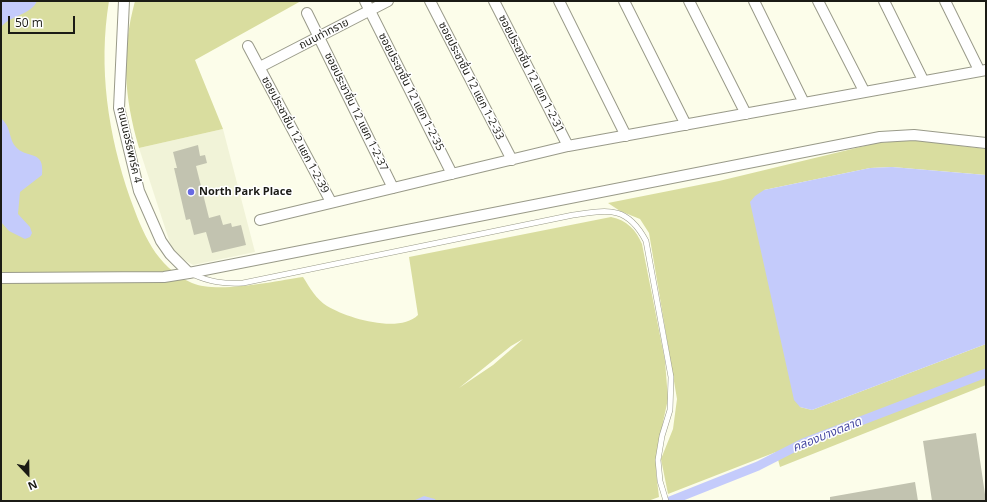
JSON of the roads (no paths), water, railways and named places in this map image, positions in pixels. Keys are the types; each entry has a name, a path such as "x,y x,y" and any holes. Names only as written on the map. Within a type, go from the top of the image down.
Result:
{"street":[{"name":"ถนนนอร์ธพาร์ค 4","path":"124,1 119,108 139,191 161,241 170,254 189,273"},
{"name":"ซอยประชาชื่น 12 แยก 1-2-35","path":"365,1 452,174"},
{"name":"ถนนท่าทราย","path":"260,67 388,1"},
{"name":"ซอยประชาชื่น 12 แยก 1-2-33","path":"430,1 512,160"},
{"name":"ซอยประชาชื่น 12 แยก 1-2-31","path":"494,1 568,146"},
{"path":"559,1 626,136"},
{"path":"624,1 686,125"},
{"path":"689,1 746,114"},
{"path":"754,1 804,103"},
{"path":"818,1 864,92"},
{"path":"884,1 923,80"},
{"path":"260,220 568,146 982,70 945,1"},
{"name":"ซอยประชาชื่น 12 แยก 1-2-37","path":"307,13 393,188"},
{"name":"ซอยประชาชื่น 12 แยก 1-2-39","path":"248,46 331,202"},
{"path":"1,278 164,277 880,137 914,135 986,143"}],"lane":[{"path":"189,273 211,282 224,284 243,283 573,215 606,210 627,217 639,229 646,241 671,378 670,410 662,436 658,460 660,481 666,501"}],"water":[{"path":"1,1 37,1 34,6 26,12 5,23 1,27"},
{"path":"1,118 7,126 15,146 24,153 34,156 41,161 42,175 20,192 18,214 30,227 32,233 30,237 25,239 9,231 1,222"},
{"path":"892,167 986,175 986,344 812,410 800,407 794,400 750,202 755,196 764,190 870,168"},
{"path":"424,496 435,499 436,501 413,501"}],"waterway":[{"name":"คลองบางตลาด","path":"670,501 758,466 803,443 986,373"}],"place":[{"name":"North Park Place","path":"191,192"}]}
